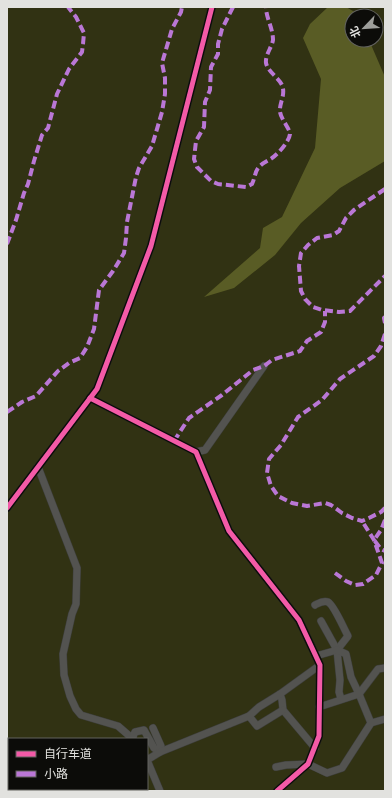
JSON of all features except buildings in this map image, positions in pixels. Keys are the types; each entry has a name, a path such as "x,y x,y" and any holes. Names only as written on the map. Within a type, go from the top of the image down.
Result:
{"street":[{"path":"7,508 97,389 151,246 212,7"},
{"path":"90,398 196,452 205,450 264,366"},
{"path":"196,452 229,531 299,620 320,665 319,736 315,748 308,764 277,791"},
{"path":"38,467 77,568 76,604 62,654 64,675 70,696 76,709 81,715 118,726 132,738"},
{"path":"315,605 323,601 328,602 348,636 337,650 316,656"},
{"path":"321,621 337,650 340,680 339,692 341,699"},
{"path":"337,650 346,654 351,677 371,723"},
{"path":"148,759 160,752 249,716 259,707 280,694 320,665"},
{"path":"320,707 359,694 378,669 385,668"},
{"path":"340,680 351,677"},
{"path":"280,694 283,710 315,748"},
{"path":"249,716 257,726 283,710"},
{"path":"276,767 308,764 327,773 342,768 371,723 385,720"},
{"path":"153,728 162,746 160,752"},
{"path":"133,738 136,732 144,730 154,748 160,752"},
{"path":"148,762 160,791"}],"shaded area":[{"path":"7,7 385,7 385,791 7,791"},
{"path":"328,7 346,7 348,8 344,8 344,48 372,48 385,77 385,161 340,188 301,223 275,255 234,288 204,297 260,248 263,228 282,217 315,148 321,79 303,38 310,24"}],"marked path":[{"path":"7,244 28,184 42,135 48,128 57,94 69,69 82,52 84,33 76,17 68,7"},
{"path":"7,412 22,402 36,396 58,371 69,363 80,358 87,347 94,329 99,290 124,253 127,222 136,177 139,168 152,146 162,112 165,94 165,78 162,63 172,29 182,7"},
{"path":"233,7 222,29 218,44 218,54 211,67 210,90 205,102 204,127 196,141 194,159 197,167 211,181 218,184 246,187 252,184 260,166 283,148 288,141 290,134 280,112 280,105 283,96 282,85 266,63 273,40 266,7"},
{"path":"385,189 354,210 346,218 339,231 333,235 317,238 308,245 301,253 299,266 301,291 305,299 313,307 322,310 339,312 350,311 385,276"},
{"path":"174,441 189,418 222,395 253,370 264,366 272,360 300,351 307,341 321,332 325,322 325,311"},
{"path":"385,317 385,323"},
{"path":"385,334 381,346 374,356 340,379 322,400 298,417 281,445 269,459 267,473 271,486 278,496 292,503 307,506 325,503 352,518 362,521 381,512 385,508"},
{"path":"385,520 381,530 374,540 381,549 385,551"},
{"path":"335,573 346,581 355,585 363,584 376,575 382,563 374,540 362,521"}],"cycle path":[{"path":"7,508 97,389 151,246 212,7"},
{"path":"90,398 196,452 229,531 299,620 320,665 319,736 308,764 277,791"}]}
